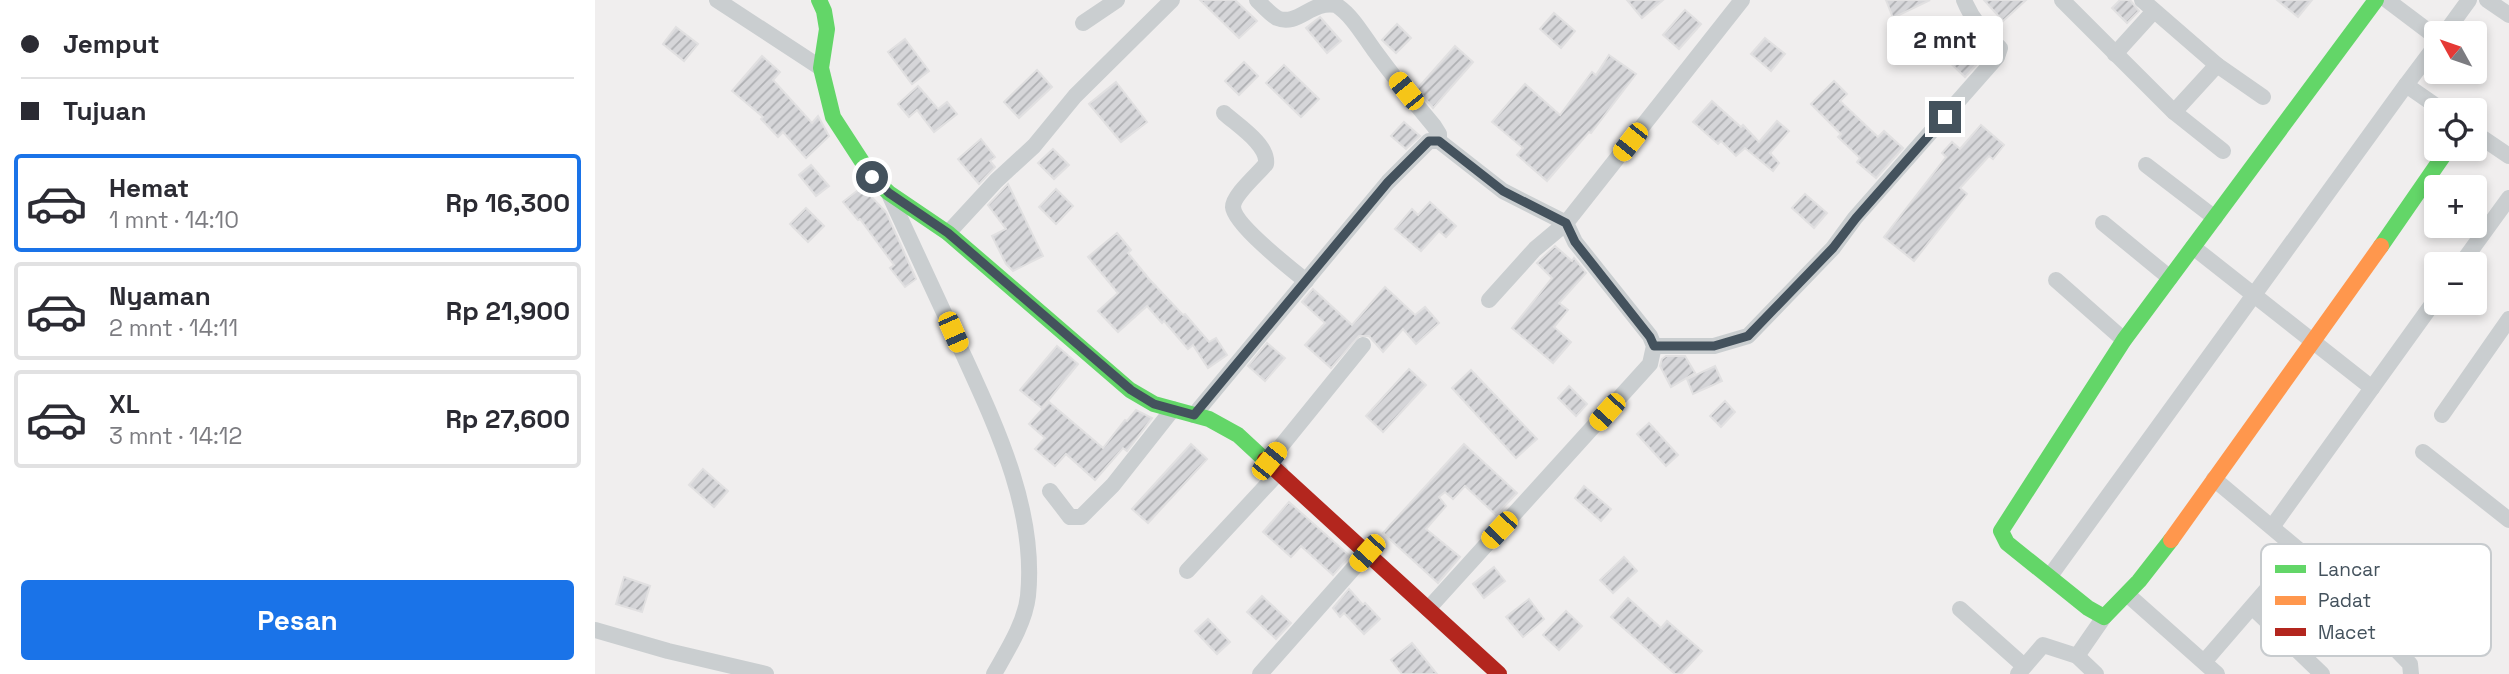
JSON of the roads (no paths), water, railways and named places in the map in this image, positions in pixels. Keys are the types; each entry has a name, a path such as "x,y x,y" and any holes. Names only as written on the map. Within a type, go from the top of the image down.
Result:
{"street":[{"path":"717,0 821,68"},
{"path":"819,0 824,10 827,29 821,68 833,117 872,177 889,193 948,233 1131,390 1154,404 1209,419 1238,435 1496,673"},
{"path":"1083,23 1117,0"},
{"path":"948,233 996,181 1034,146 1075,96 1172,0"},
{"path":"1257,0 1276,17 1286,20 1310,4 1335,4 1358,28 1434,126 1439,134 1439,141"},
{"path":"1489,300 1535,249 1566,223 1742,0"},
{"path":"1654,346 1714,346 1748,336 1833,248 1997,57 2000,48 1969,13 1964,0"},
{"path":"2062,0 2174,112 2223,151"},
{"path":"2104,617 2088,608 2007,542 2002,537 2003,526 2124,340 2377,0"},
{"path":"2387,0 2424,28"},
{"path":"2454,21 2469,0"},
{"path":"2487,0 2509,15"},
{"path":"2115,54 2148,5 2217,65 2263,97"},
{"path":"2050,576 2424,61"},
{"path":"2174,112 2217,65"},
{"path":"2406,85 2425,98"},
{"path":"1224,113 1260,146 1267,158 1266,164 1236,198 1233,206 1235,215 1305,281"},
{"path":"1194,415 1388,182 1424,143 1439,141 1503,191 1566,223 1575,242 1650,337 1654,346 1650,364 1428,609"},
{"path":"2487,141 2509,156"},
{"path":"2077,656 2104,617 2128,595 2214,480 2315,341 2440,161"},
{"path":"2146,165 2215,218"},
{"path":"889,193 995,424 1016,484 1030,563 1027,600 1018,627 994,674"},
{"path":"2470,252 2509,198"},
{"path":"2103,223 2170,278"},
{"path":"2193,247 2372,388"},
{"path":"2056,280 2124,340"},
{"path":"2272,527 2424,315"},
{"path":"2442,415 2509,319"},
{"path":"1187,571 1274,466 1363,345"},
{"path":"1050,491 1070,517 1081,517 1113,485 1173,409"},
{"path":"2423,452 2509,520"},
{"path":"2214,480 2292,544"},
{"path":"1260,674 1367,553"},
{"path":"2128,595 2217,674"},
{"path":"2204,662 2261,596"},
{"path":"2252,607 2261,616"},
{"path":"1961,609 2021,670 2043,645 2077,656 2096,674"},
{"path":"595,630 668,652 766,674"},
{"path":"2303,656 2322,674"},
{"path":"2402,656 2410,664 2411,674"}]}
